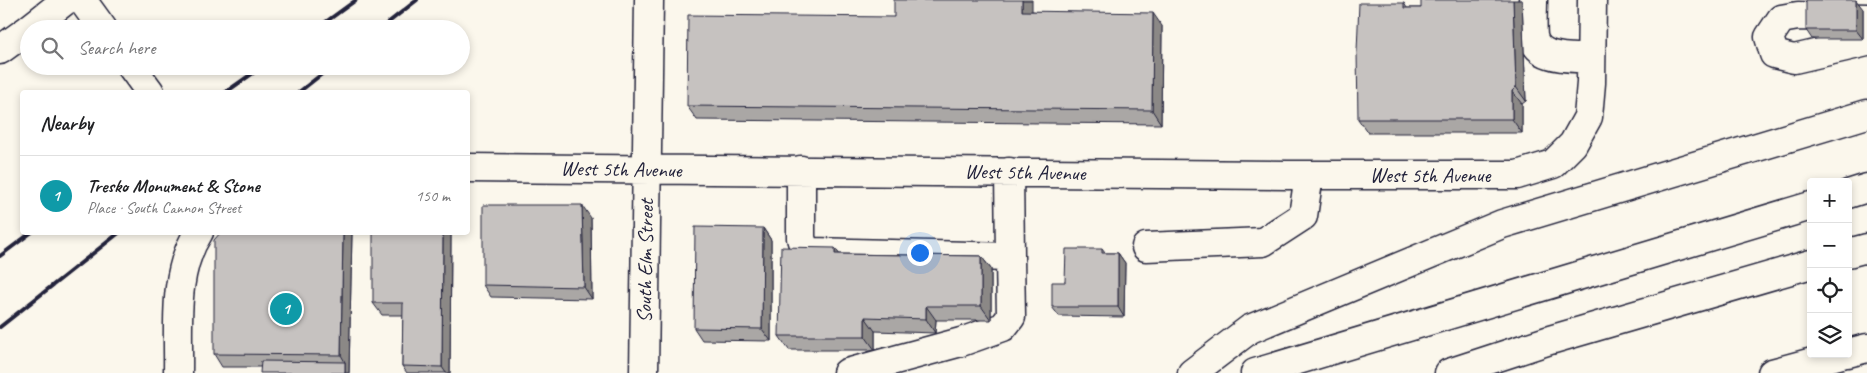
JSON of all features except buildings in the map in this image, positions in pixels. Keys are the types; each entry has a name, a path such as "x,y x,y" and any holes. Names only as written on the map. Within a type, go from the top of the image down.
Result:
{"main road":[{"path":"40,20 66,0"},
{"path":"82,0 96,20"},
{"name":"South Elm Street","path":"644,373 649,0"},
{"path":"1533,0 1533,38 1541,51 1554,56 1591,59"},
{"name":"West 5th Avenue","path":"470,168 1517,175 1553,164 1574,144 1588,117 1592,0"},
{"path":"1867,18 1798,16 1781,19 1768,37 1774,54 1794,59 1867,42"},
{"path":"2,50 20,36"},
{"path":"138,75 149,90"},
{"path":"1192,373 1250,329 1502,224 1867,114"},
{"path":"801,170 800,238 804,248 812,252 1010,256"},
{"path":"847,373 961,342 1003,327 1011,317 1009,172"},
{"path":"1146,247 1264,242 1303,216 1309,175"},
{"path":"1852,193 1867,188"},
{"path":"1255,373 1807,207"},
{"path":"178,373 179,295 182,272 198,235"},
{"path":"1852,253 1867,248"},
{"path":"1449,373 1550,340 1807,265"},
{"path":"1852,352 1867,348"},
{"path":"1772,373 1827,358"}],"railway":[{"path":"328,20 356,0"},
{"path":"391,20 417,0"},
{"path":"229,90 250,75"},
{"path":"302,90 321,75"},
{"path":"0,256 28,235"},
{"path":"0,327 116,235"}],"place":[{"name":"Tresko Monument & Stone","path":"286,309"}]}
